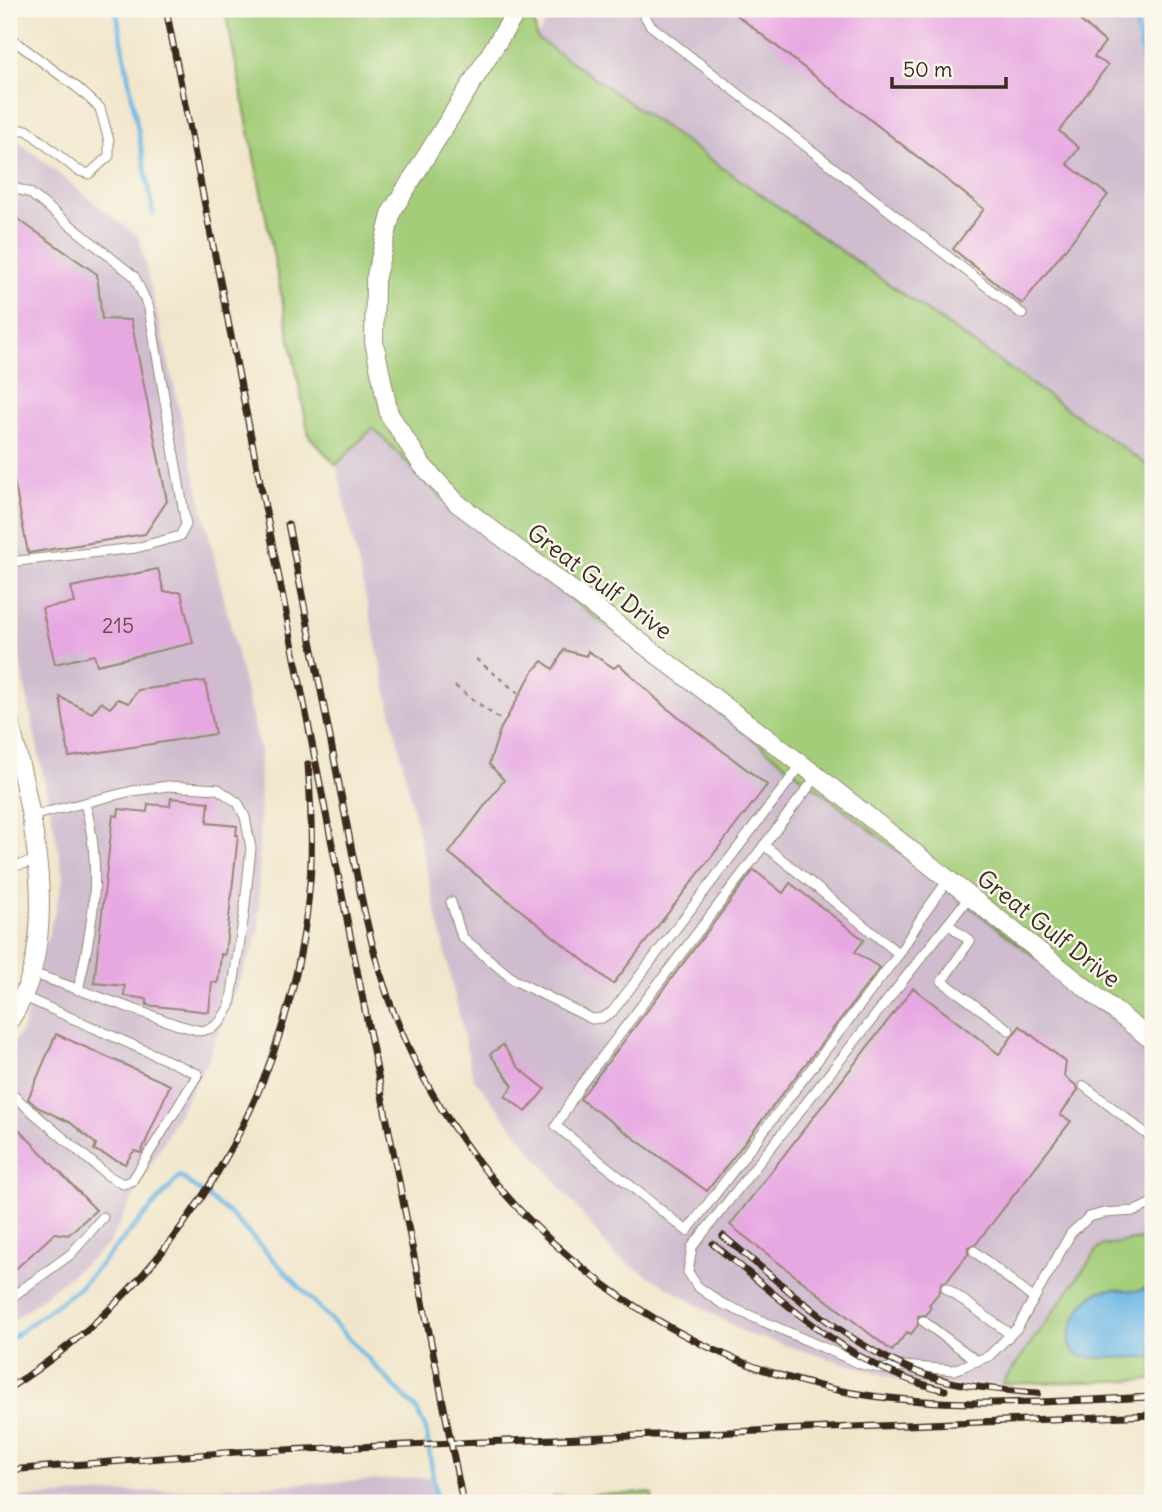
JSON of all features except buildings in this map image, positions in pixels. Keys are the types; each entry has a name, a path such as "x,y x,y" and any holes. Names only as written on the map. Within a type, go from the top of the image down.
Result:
{"street":[{"name":"Great Gulf Drive","path":"518,9 391,211 375,280 374,342 389,414 422,465 457,503 802,764 1153,1041"},
{"path":"9,720 29,799 41,926 32,973 9,1021"}],"lane":[{"path":"640,9 650,25 1022,314"},
{"path":"9,37 100,108 109,141 109,156 89,174 77,170 27,130 20,130 9,143"},
{"path":"9,189 12,187 30,193 134,276 149,308 186,524 180,536 136,548 9,562"},
{"path":"451,902 462,937 514,980 575,1012 602,1018 612,1012 802,764"},
{"path":"817,776 580,1086 556,1126 687,1231 899,954 949,879"},
{"path":"31,816 132,791 168,786 218,789 238,803 245,817 251,848 230,1006 220,1022 212,1028 201,1031 32,973"},
{"path":"78,990 88,947 95,864 94,840 85,804"},
{"path":"764,845 899,954"},
{"path":"9,867 36,861"},
{"path":"970,896 692,1247 688,1272 697,1286 720,1303 860,1364 884,1368 902,1366 954,1370 989,1356 1017,1327 1071,1233 1089,1217 1135,1211 1153,1200"},
{"path":"948,924 971,941 942,981 1009,1030"},
{"path":"9,1092 107,1175 124,1184 132,1181 198,1074 22,996"},
{"path":"1084,1086 1153,1139"},
{"path":"9,1299 71,1254 103,1217"},
{"path":"974,1251 1034,1299"},
{"path":"946,1288 1010,1334"},
{"path":"923,1321 977,1361"}],"path":[{"path":"476,659 518,693"},
{"path":"455,686 502,722"}],"shaded area":[{"path":"554,9 1153,9 1153,469 537,38"},
{"path":"9,134 139,238 260,751 259,932 207,1061 107,1246 9,1324 9,1047 22,1032 64,877 9,609"},
{"path":"372,428 447,503 1153,1048 1153,1237 1100,1246 1002,1384 920,1386 745,1333 615,1256 473,1077 336,465"},
{"path":"436,1477 440,1503 9,1503 9,1498"}],"green space":[{"path":"225,9 532,9 537,38 1153,469 1153,1048 447,503 373,428 336,465 309,436"},
{"path":"1153,1237 1153,1380 1002,1384 1100,1246"},
{"path":"652,1493 653,1503 549,1503 553,1496"}],"water":[{"path":"1153,1283 1153,1357 1093,1358 1079,1356 1070,1348 1072,1327 1087,1300 1107,1289 1136,1291"}],"waterway":[{"path":"116,9 153,213"},
{"path":"1133,9 1153,112"},
{"path":"9,1340 80,1287 180,1176 230,1214 417,1410 426,1430 437,1503"}],"railway":[{"path":"166,9 463,1503"},
{"path":"288,524 363,903 389,1000 421,1072 462,1140 512,1202 570,1257 634,1305 703,1345 777,1374 853,1393 928,1401 1003,1403 1153,1397"},
{"path":"9,1388 71,1343 127,1291 176,1233 219,1170 254,1102 281,1031 300,957 311,866 308,764"},
{"path":"723,1236 844,1333 897,1363 953,1382 1038,1393"},
{"path":"713,1244 793,1310 850,1350 912,1381 945,1390"},
{"path":"9,1470 236,1452 1153,1415"}]}
